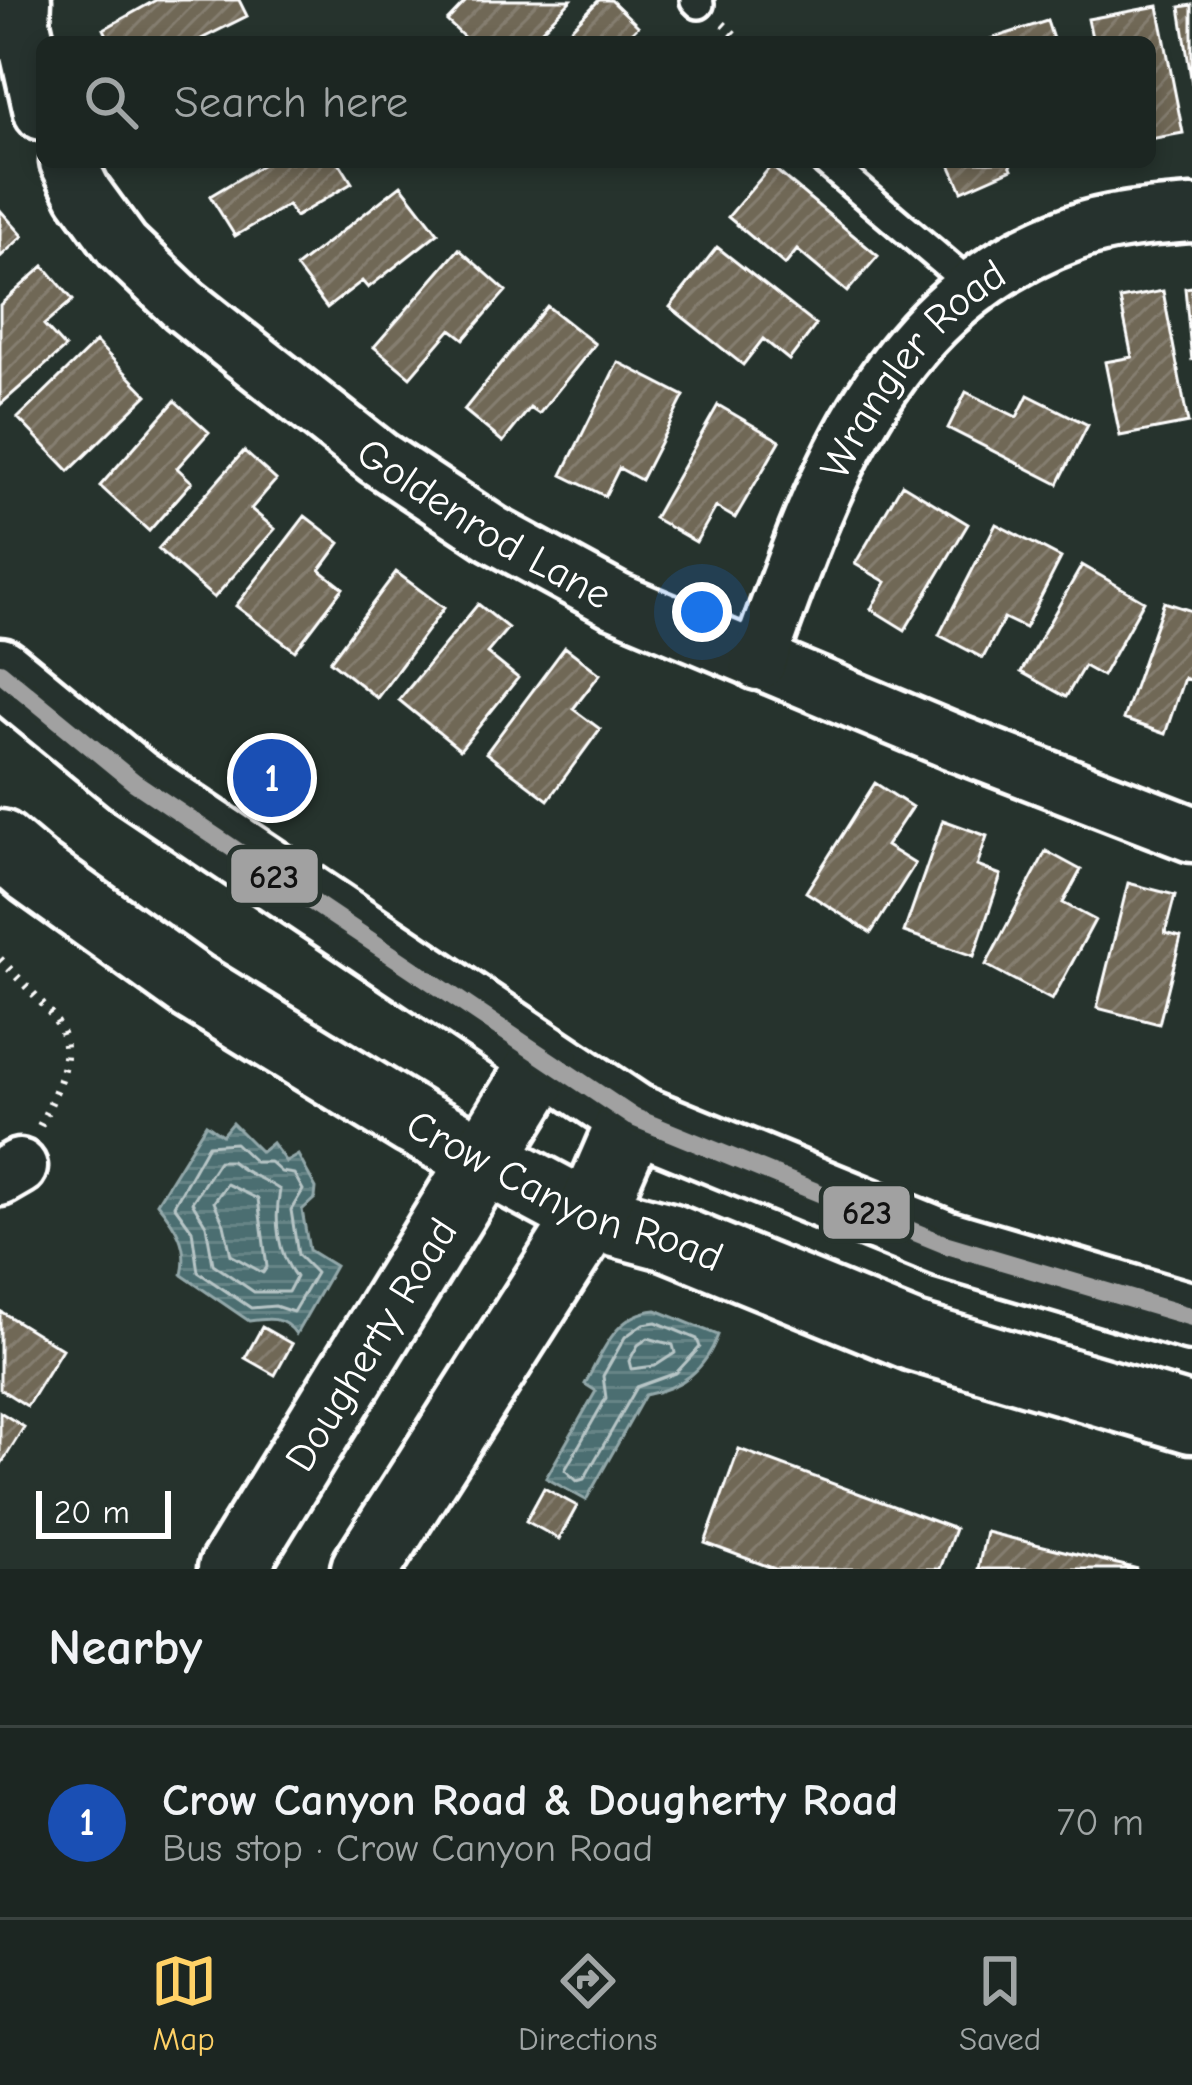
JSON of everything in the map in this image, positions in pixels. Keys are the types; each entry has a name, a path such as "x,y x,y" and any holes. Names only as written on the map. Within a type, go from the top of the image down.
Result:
{"main road":[{"path":"0,671 134,782 633,1118 944,1244 1192,1317"},
{"name":"Crow Canyon Road","path":"0,844 192,986 414,1122 590,1216 669,1237 914,1336 1192,1419"},
{"name":"Dougherty Road","path":"232,1569 545,1060"},
{"path":"365,1569 590,1216 633,1118"}],"street":[{"path":"23,0 22,22 36,85"},
{"name":"Goldenrod Lane","path":"71,168 122,247 184,304 378,458 494,534 616,601 1192,834"},
{"name":"Wrangler Road","path":"758,662 840,456 896,361 932,321 972,286 1077,232 1192,214"}],"lane":[{"path":"833,168 972,286"}],"path":[{"path":"0,958 62,1030 68,1046 58,1090 10,1172"}],"water":[{"path":"232,1123 261,1152 272,1143 286,1162 298,1155 316,1188 315,1198 302,1210 309,1250 335,1266 296,1334 275,1320 249,1321 182,1275 184,1254 179,1236 157,1203 206,1124 222,1135"},
{"path":"656,1310 718,1335 690,1376 645,1395 586,1500 546,1478 596,1391 585,1384 605,1347 620,1326"}],"building":[{"path":"156,0 239,0 247,16 207,36 107,36 104,29"},
{"path":"467,0 571,0 536,36 463,36 447,21"},
{"path":"599,0 611,0 638,26 628,36 564,36"},
{"path":"1192,5 1192,84 1180,7"},
{"path":"1158,6 1183,133 1156,138 1156,36 1092,36 1088,19"},
{"path":"1047,21 1052,36 1000,36"},
{"path":"257,168 343,168 352,183 295,217 288,205 235,236 210,196"},
{"path":"773,168 878,256 847,292 797,250 785,265 728,217"},
{"path":"952,168 1012,168 1012,169 962,191"},
{"path":"401,185 438,233 368,288 362,281 327,308 296,267"},
{"path":"0,210 23,236 0,257"},
{"path":"717,247 816,325 789,360 763,339 743,365 670,307"},
{"path":"459,249 506,291 464,339 451,329 410,377 374,347"},
{"path":"44,266 73,300 44,325 65,348 0,405 0,305"},
{"path":"1192,287 1192,361 1185,288"},
{"path":"1163,291 1188,423 1120,436 1105,362 1132,357 1120,299"},
{"path":"547,306 595,344 539,414 530,408 503,442 464,410"},
{"path":"96,342 147,395 69,471 18,418"},
{"path":"618,362 684,396 641,480 619,468 605,496 562,475"},
{"path":"966,392 1017,417 1028,395 1088,425 1058,484 948,428"},
{"path":"175,401 209,432 177,468 192,482 149,531 100,486"},
{"path":"718,405 780,441 735,518 716,507 696,542 654,518"},
{"path":"244,451 276,480 251,509 275,529 214,598 158,549"},
{"path":"902,484 968,524 905,630 871,609 886,582 855,564"},
{"path":"305,516 340,543 320,570 343,588 295,651 236,606"},
{"path":"996,524 1061,558 1025,628 1004,618 983,658 939,635"},
{"path":"1082,565 1144,601 1102,676 1084,666 1066,697 1021,672"},
{"path":"396,572 444,608 377,698 330,661"},
{"path":"1164,602 1192,611 1192,681 1184,678 1165,734 1123,719"},
{"path":"478,604 508,628 487,653 518,678 460,750 399,700"},
{"path":"565,647 600,674 573,709 600,729 548,800 486,753"},
{"path":"875,783 912,807 886,846 915,864 871,933 806,892"},
{"path":"943,820 987,836 977,866 1001,875 974,956 904,932"},
{"path":"1046,851 1081,870 1063,903 1095,920 1052,1000 986,965"},
{"path":"1128,883 1175,895 1165,933 1181,937 1159,1024 1097,1008"},
{"path":"0,1311 62,1349 27,1406 0,1389"},
{"path":"262,1327 292,1344 275,1375 245,1358"},
{"path":"0,1412 24,1427 0,1466"},
{"path":"739,1449 955,1529 940,1569 775,1569 705,1543"},
{"path":"544,1488 577,1506 559,1539 526,1521"},
{"path":"986,1532 1138,1569 978,1569"}],"transit line":[{"name":"623","path":"0,672 134,782 633,1117 944,1244 1192,1317"}],"place":[{"name":"Crow Canyon Road & Dougherty Road","path":"272,778"}]}
